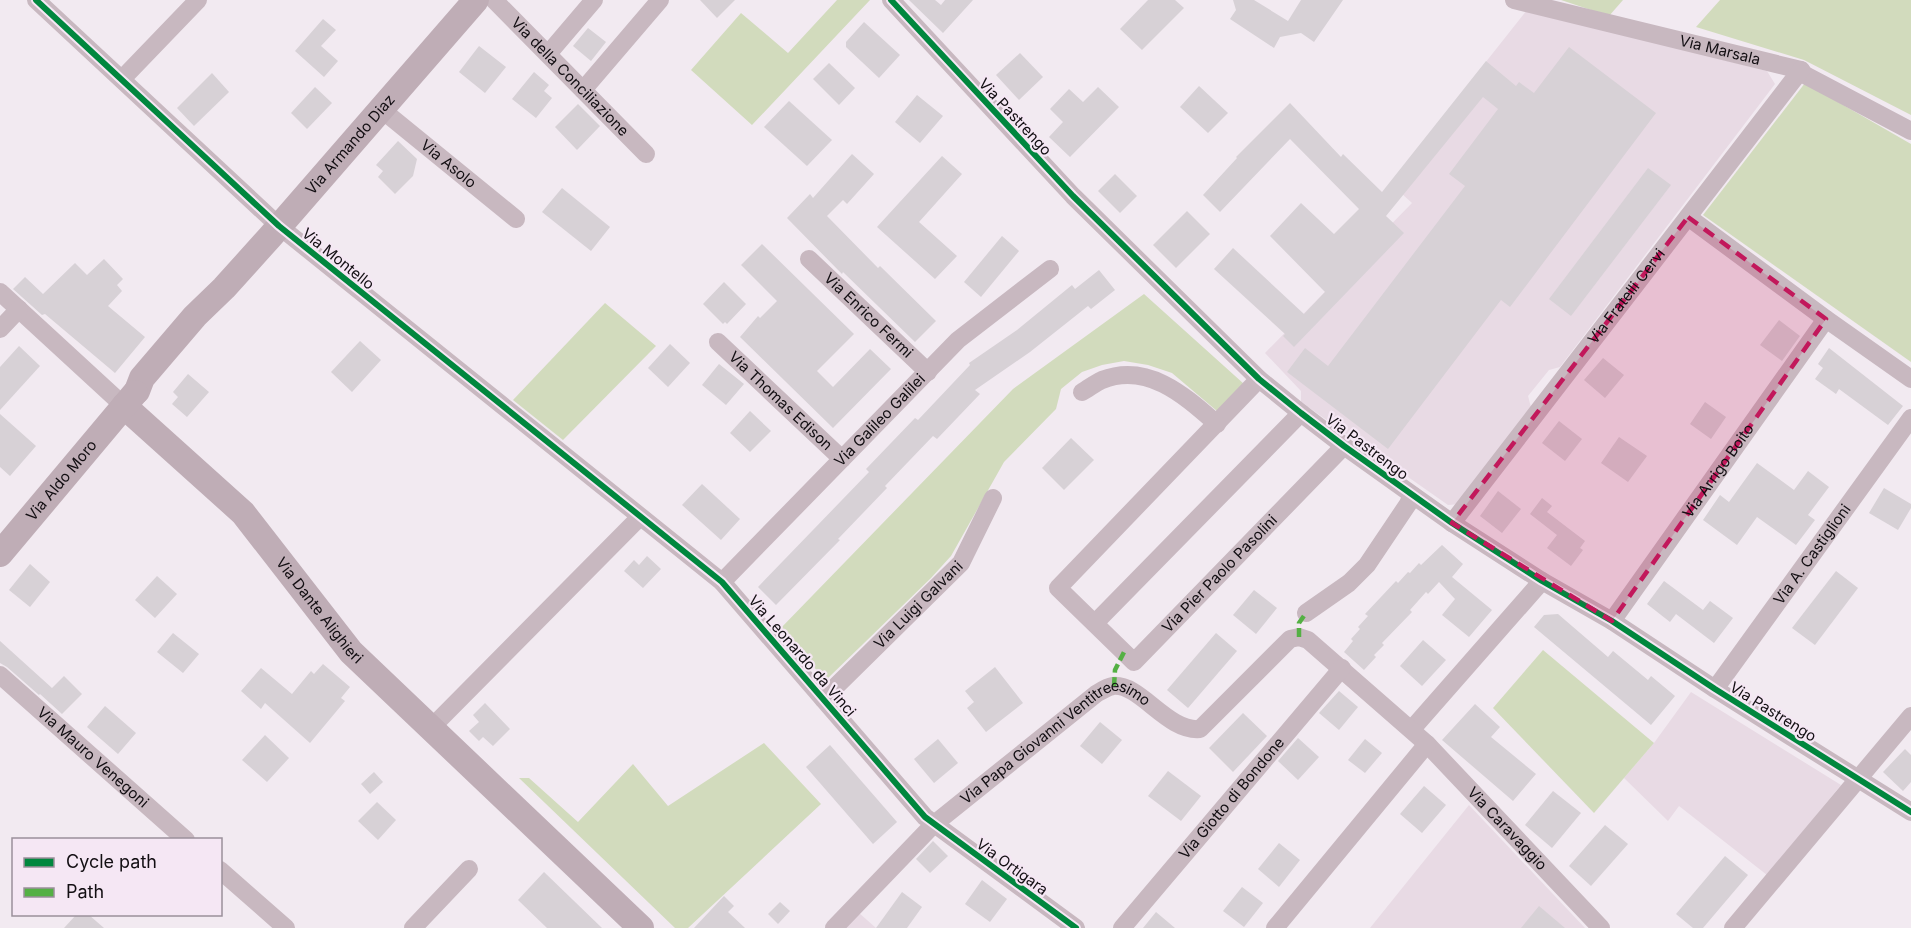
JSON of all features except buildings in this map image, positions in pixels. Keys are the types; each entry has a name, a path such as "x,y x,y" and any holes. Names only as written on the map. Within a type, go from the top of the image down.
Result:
{"street":[{"name":"Via Montello","path":"36,0 279,226 640,517"},
{"path":"122,79 198,0"},
{"name":"Via Armando Diaz","path":"131,399 142,378 195,316 224,288 476,0"},
{"name":"Via della Conciliazione","path":"494,0 646,154"},
{"path":"548,54 594,0"},
{"path":"583,90 660,0"},
{"name":"Via Pastrengo","path":"891,0 1073,196 1259,379 1301,413 1452,523 1542,581 1612,621 1911,813"},
{"name":"Via Marsala","path":"1514,0 1801,70 1805,75 1911,131"},
{"name":"Via Fratelli Cervi","path":"1452,523 1801,70"},
{"name":"Via Asolo","path":"381,109 516,219"},
{"path":"1688,217 1911,379"},
{"name":"Via Enrico Fermi","path":"808,259 928,372"},
{"name":"Via Galileo Galilei","path":"722,582 958,340 1050,269"},
{"name":"Via Dante Alighieri","path":"0,292 131,399 243,513 351,652 641,928"},
{"path":"0,328 19,309"},
{"name":"Via Arrigo Boito","path":"1612,621 1826,319"},
{"name":"Via Thomas Edison","path":"718,342 842,459"},
{"path":"1082,393 1101,380 1125,375 1149,378 1173,388 1217,424"},
{"name":"Via Pier Paolo Pasolini","path":"1259,379 1058,588 1134,662 1344,446"},
{"name":"Via Aldo Moro","path":"0,554 131,399"},
{"path":"1095,623 1301,413"},
{"name":"Via A. Castiglioni","path":"1715,689 1911,418"},
{"name":"Via Pastrengo","path":"1306,613 1349,583 1367,565 1412,495"},
{"name":"Via Luigi Galvani","path":"823,699 961,563 993,498"},
{"path":"430,728 640,517"},
{"name":"Via Leonardo da Vinci","path":"640,517 722,582 933,825"},
{"path":"1412,729 1542,581"},
{"name":"Via Papa Giovanni Ventitreesimo","path":"834,928 933,825 1106,688 1114,686 1126,688 1179,726 1189,730 1200,729 1290,639 1299,637 1308,640 1412,729"},
{"name":"Via Giotto di Bondone","path":"1122,928 1342,668"},
{"name":"Via Mauro Venegoni","path":"0,675 184,838"},
{"path":"1733,928 1911,716"},
{"name":"Via Caravaggio","path":"1412,729 1601,928"},
{"path":"1275,928 1427,744"},
{"name":"Via Ortigara","path":"933,825 1076,928"},
{"path":"413,928 469,869"},
{"path":"222,872 286,928"}],"highlighted area":[{"path":"1688,217 1826,319 1612,621 1452,523"}],"shaded area":[{"path":"1527,10 1767,71 1775,84 1560,367 1549,370 1528,396 1532,411 1460,504 1448,505 1301,402 1301,391 1265,353 1412,203 1390,183"},
{"path":"1691,692 1841,785 1767,875 1679,806 1668,821 1624,778 1654,743"},
{"path":"1469,805 1585,928 1370,928"},
{"path":"858,912 876,928 844,928"}],"green space":[{"path":"837,0 870,0 752,125 691,70 741,13 788,53"},
{"path":"1561,0 1623,0 1609,16"},
{"path":"1720,0 1911,0 1911,115 1804,60 1696,27"},
{"path":"1805,83 1911,144 1911,362 1703,215"},
{"path":"1144,294 1244,384 1217,411 1172,373 1148,365 1124,361 1082,372 1061,389 1056,409 1004,462 951,556 826,680 779,630 1013,389"},
{"path":"605,303 656,346 563,440 513,400"},
{"path":"1543,650 1654,743 1594,813 1493,708"},
{"path":"764,743 821,804 688,928 675,928 519,778 529,778 578,822 633,764 668,806"}],"marked path":[{"path":"1299,637 1299,623 1306,613"},
{"path":"1114,686 1115,670 1124,652"}],"cycle path":[{"path":"36,0 279,226 722,582 925,817 1076,928"},
{"path":"891,0 1073,196 1259,379 1301,413 1452,523 1542,581 1612,621 1715,689 1911,812"}]}
